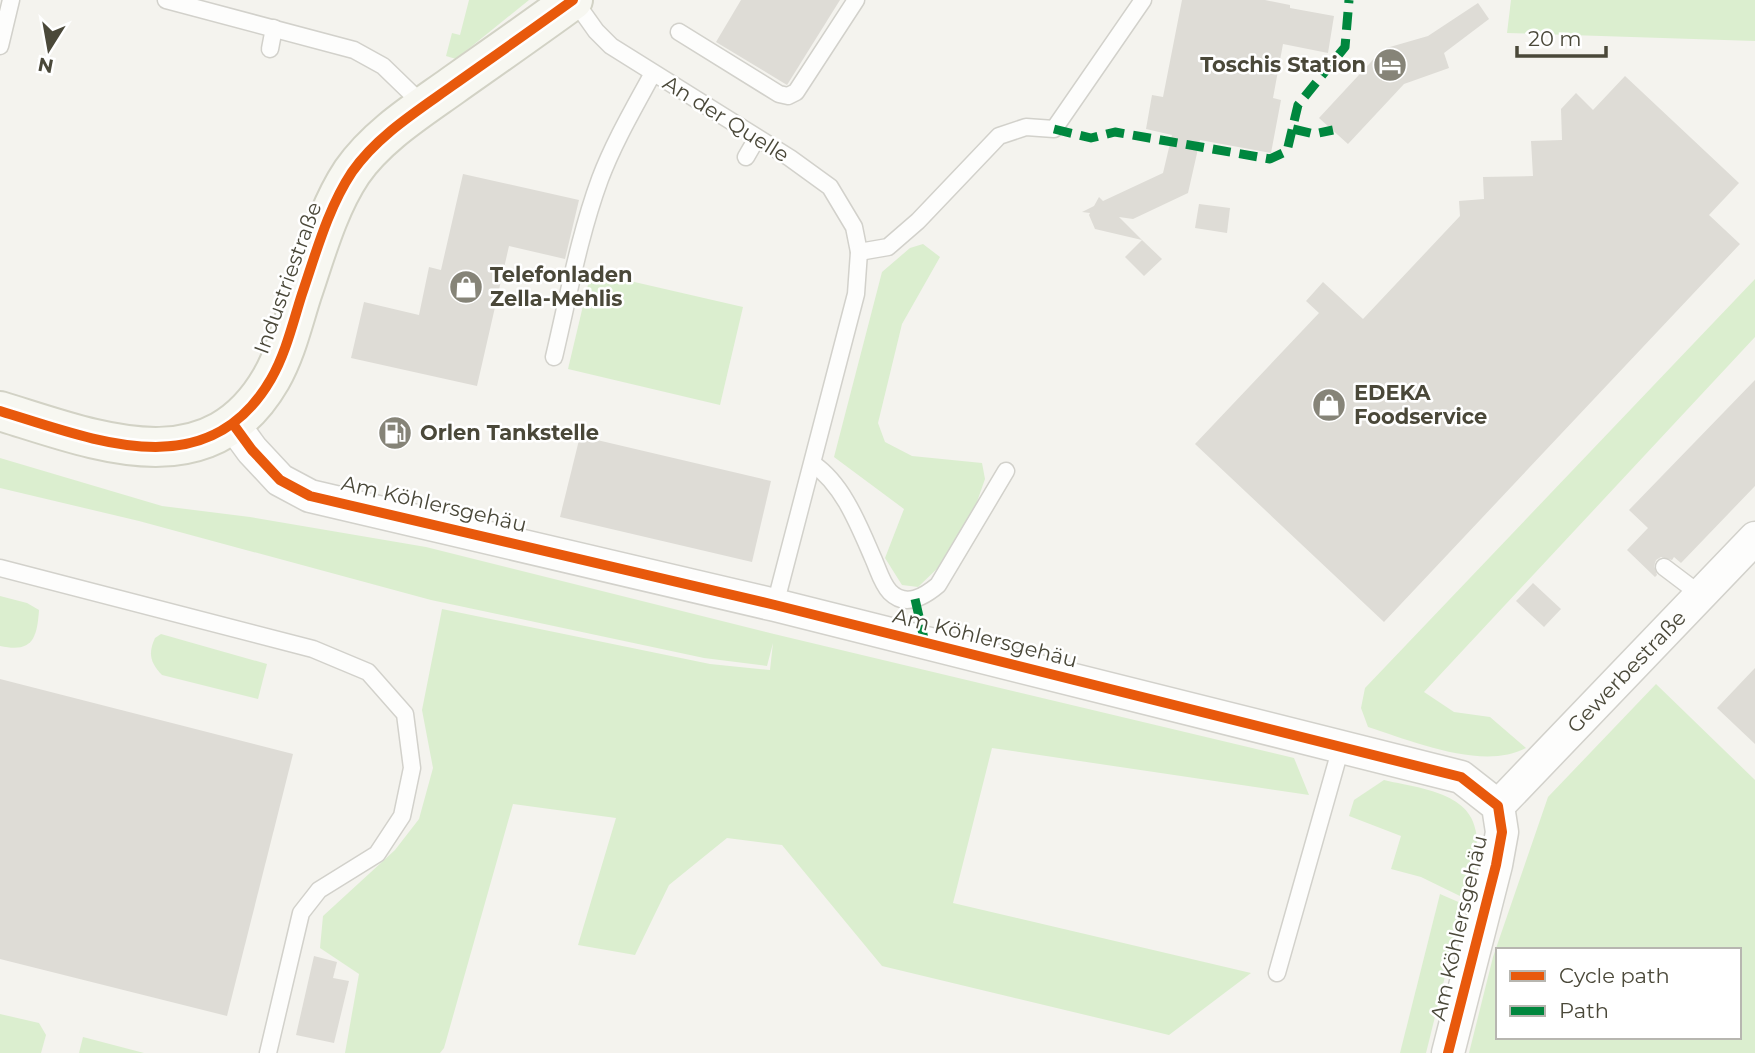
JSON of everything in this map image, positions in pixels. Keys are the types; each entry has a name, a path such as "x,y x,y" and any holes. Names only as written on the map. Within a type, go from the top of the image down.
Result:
{"street":[{"name":"Industriestraße","path":"0,411 117,444 138,447 162,448 190,443 233,424 255,403 272,377 284,350 329,218 352,173 377,143 422,107 574,0"},
{"name":"Am Köhlersgehäu","path":"233,424 252,450 280,480 310,496 775,605 1461,777 1498,806 1502,832 1448,1053"},
{"name":"Gewerbestraße","path":"1498,806 1755,538"}],"lane":[{"path":"0,46 11,0"},
{"path":"166,0 250,13 274,28 355,50 383,66 422,107"},
{"name":"An der Quelle","path":"574,0 596,31 611,46 830,187 854,227 859,252 856,295 823,394 813,464 775,605"},
{"path":"679,32 779,94 788,96 796,92 856,0"},
{"path":"859,252 888,247 918,222 999,136 1026,127 1054,129 1143,0"},
{"path":"270,49 274,28"},
{"path":"554,357 591,207 595,175 620,144 653,73"},
{"path":"746,156 757,138"},
{"path":"813,464 829,474 891,593 904,600 925,596 937,585 1006,471"},
{"path":"1664,567 1701,594"},
{"path":"0,568 313,649 368,672 405,714 412,768 402,816 377,854 319,890 301,913 268,1053"},
{"path":"1276,973 1340,747"}],"green space":[{"path":"469,0 529,0 456,59 446,56 452,33 460,35"},
{"path":"1511,0 1755,0 1755,41 1507,33"},
{"path":"923,244 940,257 902,324 878,423 885,442 912,456 982,463 985,479 972,516 943,563 918,587 902,585 885,558 904,509 834,457 882,272 910,248"},
{"path":"591,272 743,307 720,405 568,369"},
{"path":"1755,279 1755,337 1424,692 1454,712 1490,717 1526,748 1509,754 1469,755 1426,746 1368,727 1361,708 1365,688"},
{"path":"0,458 162,506 250,517 426,547 774,634 1294,758 1309,795 992,748 953,903 1251,973 1169,1035 882,966 782,845 727,838 669,885 635,955 578,945 616,818 513,804 444,1048 440,1053 345,1053 359,974 320,948 323,916 395,850 419,819 433,768 422,710 442,609 710,664 770,670 773,643 767,666 704,658 431,600 139,521 0,488"},
{"path":"0,596 27,603 39,610 37,629 31,642 26,645 11,648 0,646"},
{"path":"161,634 267,664 258,699 162,675 153,662 151,653 155,638"},
{"path":"1656,684 1755,780 1755,1053 1469,1053 1496,948 1496,1039 1741,1039 1741,948 1496,948 1548,797"},
{"path":"1384,780 1440,794 1464,808 1472,818 1477,839 1476,854 1470,891 1462,897 1421,877 1391,869 1401,836 1349,816 1354,800"},
{"path":"1440,894 1463,904 1426,1053 1400,1053"},
{"path":"0,1014 39,1023 46,1035 41,1053 0,1053"},
{"path":"83,1037 144,1053 79,1053"}],"building":[{"path":"741,0 840,0 787,85 716,42"},
{"path":"1182,0 1265,0 1290,5 1290,8 1334,16 1328,53 1283,44 1273,98 1281,100 1271,153 1200,140 1188,193 1133,219 1119,217 1142,240 1095,229 1090,213 1082,212 1094,206 1099,197 1103,201 1163,173 1172,135 1146,129 1152,95 1163,97"},
{"path":"1478,3 1489,19 1444,53 1449,68 1404,84 1348,144 1319,118 1383,49 1428,36"},
{"path":"1625,76 1739,183 1709,215 1740,244 1384,622 1195,444 1319,313 1306,301 1323,282 1363,319 1460,216 1459,201 1484,199 1483,177 1533,176 1531,141 1562,140 1561,109 1576,93 1593,110"},
{"path":"463,174 579,200 565,259 509,246 477,386 351,358 364,302 419,315 429,267 441,270"},
{"path":"1199,204 1230,208 1227,233 1195,228"},
{"path":"1142,240 1162,259 1144,276 1125,257"},
{"path":"1755,380 1755,486 1681,563 1674,557 1672,560 1661,557 1656,560 1655,577 1627,550 1648,528 1629,510"},
{"path":"580,436 771,481 752,562 560,517"},
{"path":"1533,583 1561,609 1544,627 1516,601"},
{"path":"1755,668 1755,744 1717,708"},
{"path":"0,679 293,754 227,1016 0,959"},
{"path":"314,956 337,962 333,978 349,981 334,1043 296,1035"}],"marked path":[{"path":"1054,129 1091,138 1115,132 1270,159 1287,151 1298,105 1345,47 1349,0"},
{"path":"1293,129 1314,134 1333,130"},
{"path":"915,599 925,643"}],"cycle path":[{"path":"0,411 74,434 148,447 183,445 215,434 245,413 276,369 329,216 352,172 362,159 412,115 573,0"},
{"path":"233,424 252,450 280,480 310,496 775,605 1461,777 1498,806 1502,832 1448,1053"}],"place":[{"name":"Toschis Station","path":"1390,65"},
{"name":"Telefonladen Zella-Mehlis","path":"466,287"},
{"name":"EDEKA Foodservice","path":"1329,405"},
{"name":"Orlen Tankstelle","path":"395,433"}]}
